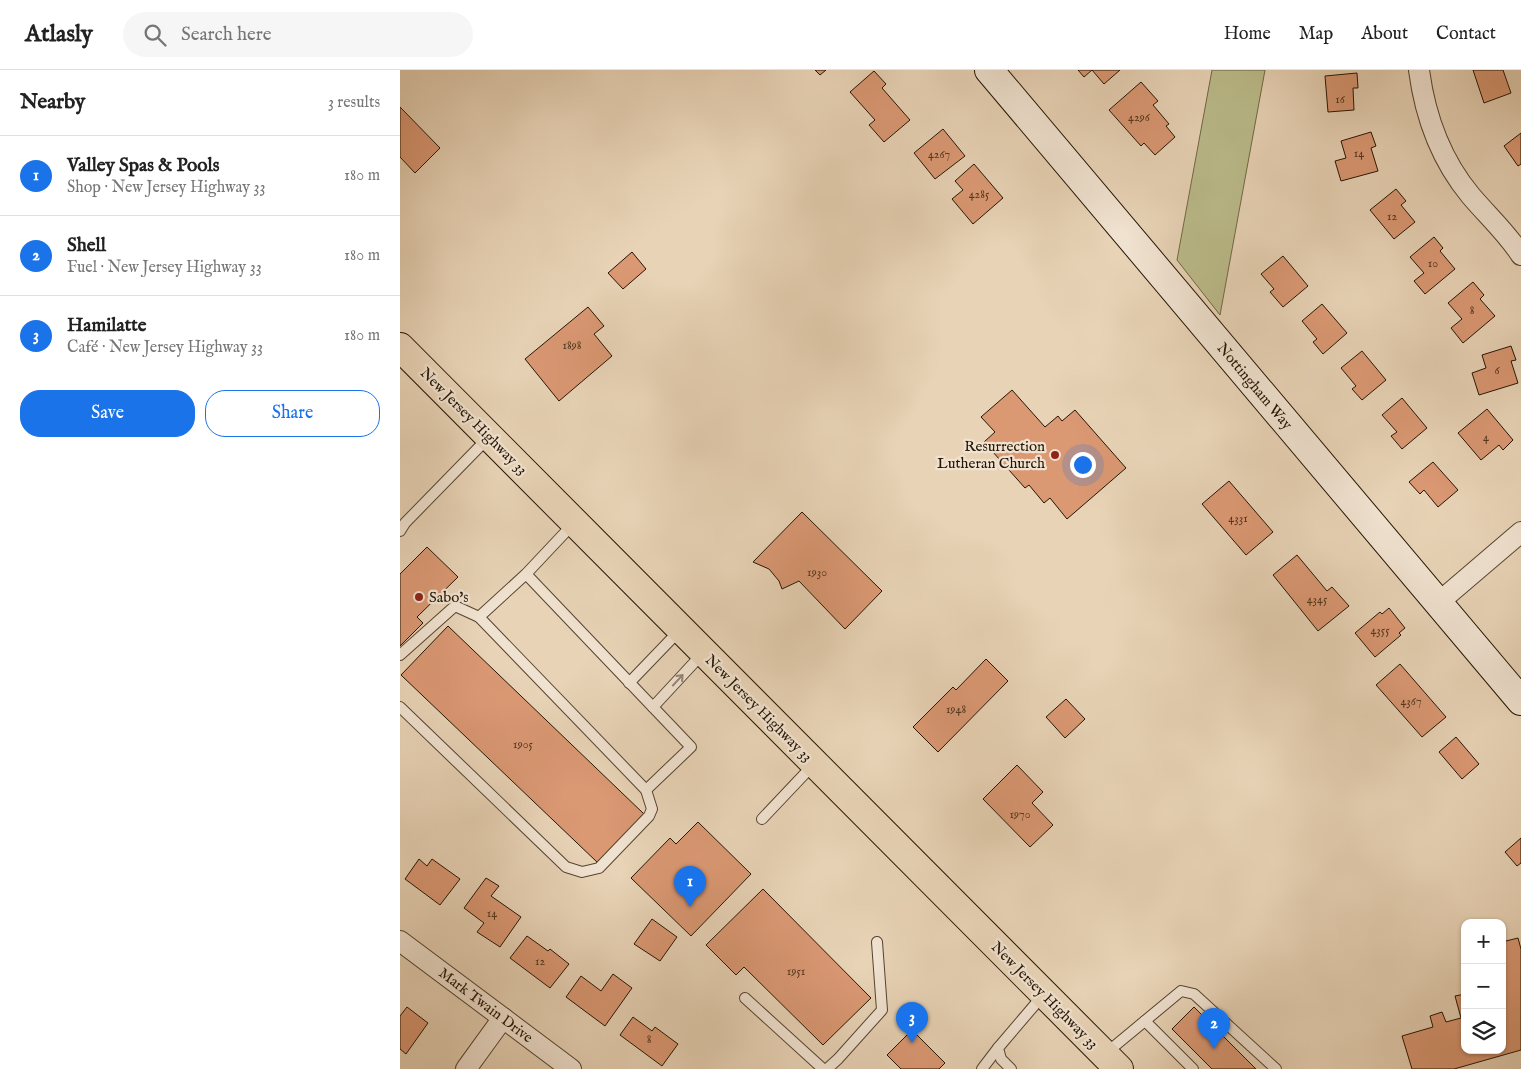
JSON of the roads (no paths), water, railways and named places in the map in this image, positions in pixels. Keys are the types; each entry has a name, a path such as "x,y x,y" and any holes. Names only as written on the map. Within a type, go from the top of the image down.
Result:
{"main road":[{"name":"New Jersey Highway 33","path":"400,347 1111,1062"}],"street":[{"name":"Nottingham Way","path":"989,70 1521,701"},
{"path":"1418,70 1422,96 1433,131 1449,163 1471,195 1520,251"},
{"path":"1438,603 1521,532"},
{"name":"Mark Twain Drive","path":"400,941 571,1069"},
{"path":"466,1069 503,1018"}],"lane":[{"path":"400,531 405,523 490,437"},
{"path":"479,617 526,574 575,523"},
{"path":"526,574 691,747 646,790"},
{"path":"400,655 455,606 479,617 646,790 652,809 649,816 599,868 582,872 566,867 400,707"},
{"path":"630,683 681,629"},
{"path":"653,707 704,652"},
{"path":"762,819 815,763"},
{"path":"827,1069 882,1010 877,942"},
{"path":"1111,1062 1144,1021 1181,990 1194,994 1276,1069"},
{"path":"982,1069 1044,994"},
{"path":"745,998 823,1069"},
{"path":"1144,1021 1193,1069"},
{"path":"998,1048 1001,1059 1011,1069"}],"place":[{"name":"Resurrection Lutheran Church","path":"1055,455"},
{"name":"Sabo's","path":"419,597"},
{"name":"Valley Spas & Pools","path":"690,907"},
{"name":"Hamilatte","path":"912,1043"},
{"name":"Shell","path":"1214,1049"}]}
